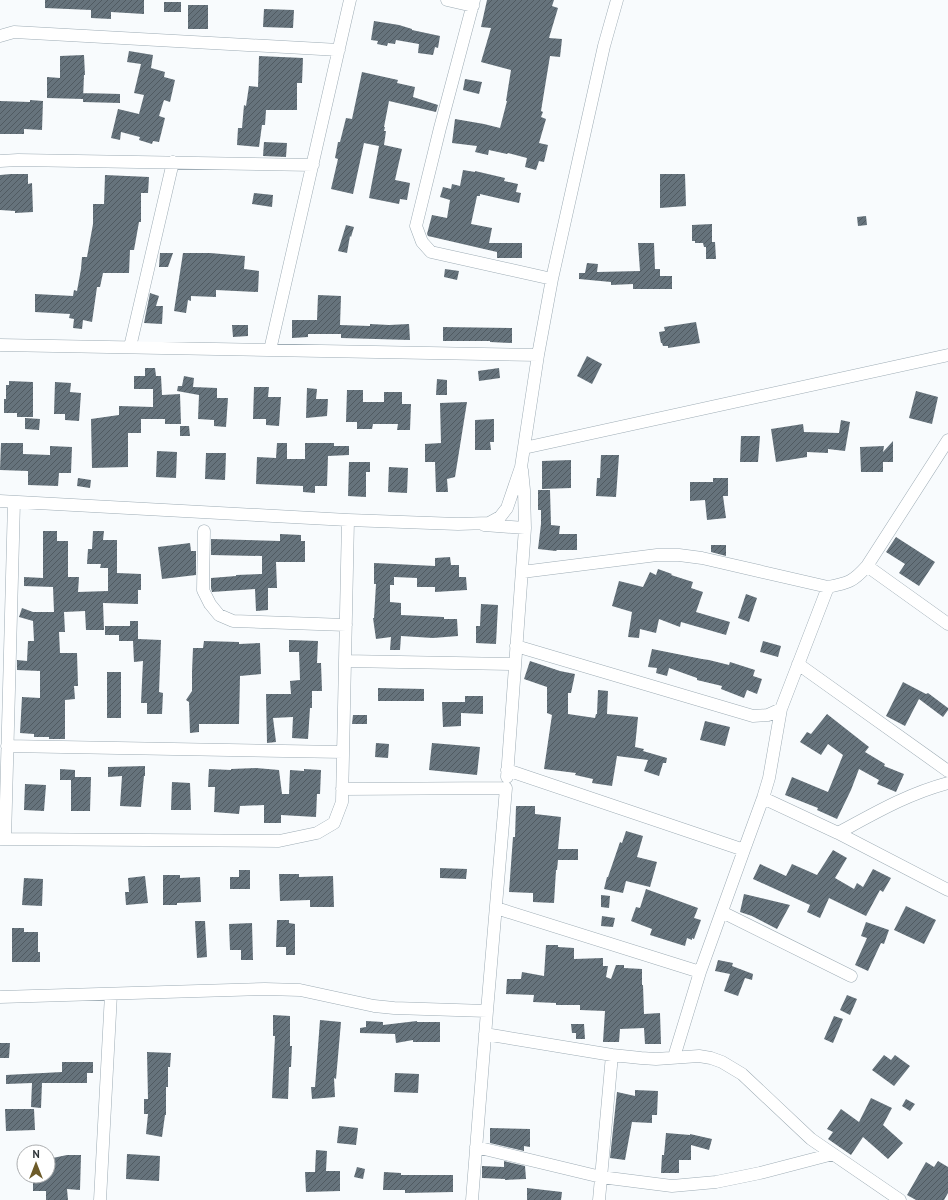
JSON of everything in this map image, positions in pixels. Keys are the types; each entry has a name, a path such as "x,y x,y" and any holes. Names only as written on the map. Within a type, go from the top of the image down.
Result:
{"street":[{"path":"270,350 350,0"},
{"path":"446,0 473,3 416,226 422,242 431,252 552,279"},
{"path":"473,524 488,523 500,517 504,513 521,467 538,354 552,279 604,46 617,0"},
{"path":"0,36 14,32 339,50"},
{"path":"0,161 18,160 313,165"},
{"path":"130,347 173,162"},
{"path":"0,345 538,354"},
{"path":"524,448 948,355"},
{"path":"522,572 657,555 679,555 702,558 828,587 844,584 857,578 867,566 948,440"},
{"path":"472,1200 506,788 525,528 524,490 521,467"},
{"path":"0,501 348,520 473,524 525,528"},
{"path":"14,502 7,746 2,839 279,841 317,833 334,823 342,802 348,520"},
{"path":"204,531 203,590 210,604 219,615 233,621 346,625"},
{"path":"867,566 948,624"},
{"path":"674,1057 700,972 763,798 774,753 781,709 828,587"},
{"path":"516,646 753,716 768,715 781,709"},
{"path":"345,661 515,664"},
{"path":"798,664 948,771"},
{"path":"7,746 343,752"},
{"path":"507,770 744,850"},
{"path":"838,834 896,801 932,787 948,783"},
{"path":"342,789 506,788"},
{"path":"763,798 948,890"},
{"path":"496,908 700,972"},
{"path":"722,912 851,976"},
{"path":"0,997 265,989 300,990 374,1006 394,1008 487,1010"},
{"path":"100,1200 111,994"},
{"path":"485,1034 612,1055 656,1059 699,1056 722,1062 742,1074 811,1139 900,1200"},
{"path":"599,1200 612,1055"},
{"path":"476,1147 601,1177 672,1186 716,1182 760,1173 833,1154"}],"building":[{"path":"45,0 144,0 144,14 111,12 111,19 91,18 91,10 45,8"},
{"path":"487,0 554,0 552,6 558,8 549,38 562,39 560,57 550,56 541,111 543,112 541,117 546,119 539,143 548,145 544,162 539,161 536,170 525,167 527,158 489,150 488,155 475,152 477,146 452,143 455,119 500,128 507,101 511,70 481,62 491,28 481,27"},
{"path":"164,2 181,2 181,12 164,12"},
{"path":"188,5 208,5 208,29 188,29"},
{"path":"264,9 294,10 293,28 263,27"},
{"path":"374,21 399,25 412,30 440,36 438,48 435,47 433,55 418,53 419,44 396,40 395,44 388,43 387,46 377,44 378,41 371,40"},
{"path":"129,51 153,55 151,68 165,72 164,77 175,80 170,102 164,100 159,116 165,118 159,142 153,141 152,144 139,140 140,137 121,132 120,140 111,138 118,109 139,114 144,95 134,93 141,64 127,62"},
{"path":"84,55 85,75 83,99 47,98 47,77 60,78 60,56"},
{"path":"259,56 303,58 302,83 297,83 297,110 266,110 265,125 262,125 259,147 237,145 238,128 242,128 244,105 246,106 249,86 258,87"},
{"path":"362,72 398,80 397,83 415,87 413,97 438,105 436,112 389,101 384,127 384,131 386,131 384,145 402,149 395,180 410,183 407,200 400,199 399,204 369,198 379,146 364,143 353,194 331,189 338,159 335,158 338,142 340,142 346,118 352,119"},
{"path":"465,79 482,82 479,94 463,90"},
{"path":"83,93 120,94 120,103 83,102"},
{"path":"30,100 43,101 42,130 24,129 24,134 0,134 0,101 30,102"},
{"path":"264,142 287,143 286,157 263,156"},
{"path":"463,170 475,171 505,178 504,181 518,184 516,192 521,193 519,203 480,194 480,196 477,196 471,224 492,228 489,243 522,243 522,258 497,258 497,252 428,236 427,234 432,215 447,218 450,200 440,197 443,187 451,189 452,184 460,186"},
{"path":"28,174 28,184 32,183 33,212 15,213 15,211 0,210 0,175"},
{"path":"660,174 685,174 686,206 660,208"},
{"path":"105,175 149,177 148,193 141,193 141,222 139,222 134,250 130,250 129,273 103,273 100,287 97,287 92,322 83,320 82,329 73,328 74,319 69,318 70,314 35,312 35,294 73,296 74,290 77,291 82,257 87,257 93,224 93,204 104,204"},
{"path":"254,193 273,195 272,207 252,204"},
{"path":"866,216 867,225 858,226 857,217"},
{"path":"712,224 712,242 715,242 716,259 706,259 706,247 704,247 703,243 695,243 695,241 692,241 692,225"},
{"path":"346,225 354,227 351,237 350,236 347,253 338,251"},
{"path":"638,243 654,243 655,269 660,269 660,276 672,276 672,289 633,289 633,284 611,285 611,282 579,279 579,273 585,273 587,263 598,264 597,272 640,271"},
{"path":"160,253 173,253 168,267 159,267"},
{"path":"183,253 210,253 245,256 244,269 259,271 258,292 216,290 216,297 191,296 191,301 188,300 186,313 174,311"},
{"path":"445,269 459,271 457,280 444,277"},
{"path":"150,293 159,296 156,306 163,306 162,324 144,323"},
{"path":"318,295 341,296 340,325 370,326 370,324 409,324 410,340 341,338 341,334 308,334 308,337 292,338 292,320 317,320"},
{"path":"696,322 700,343 668,348 668,346 663,346 661,343 659,332 665,331 664,327"},
{"path":"232,325 248,325 248,336 233,337"},
{"path":"443,327 512,328 512,343 490,341 443,341"},
{"path":"587,356 602,364 592,384 577,376"},
{"path":"145,368 155,368 156,376 161,376 162,395 180,394 181,424 165,424 165,419 141,419 141,433 128,433 128,467 92,468 91,419 119,415 119,406 153,407 153,389 134,389 134,376 145,376"},
{"path":"499,368 500,378 479,381 478,371"},
{"path":"184,376 194,378 193,387 217,388 217,398 228,398 226,427 214,426 214,420 198,419 199,395 177,391 178,386 182,386"},
{"path":"437,379 447,380 447,395 436,395"},
{"path":"9,381 33,382 33,417 17,417 17,413 4,413 6,385 9,385"},
{"path":"55,382 71,383 70,392 81,393 79,421 65,420 65,414 54,414"},
{"path":"254,387 269,387 268,397 281,397 279,426 266,425 266,419 253,419"},
{"path":"307,388 317,389 316,399 328,399 327,416 306,418"},
{"path":"347,390 363,390 363,402 384,402 384,392 402,392 402,404 411,404 410,430 397,430 398,424 373,424 372,429 357,429 357,422 346,422"},
{"path":"916,391 938,397 932,424 909,418"},
{"path":"467,402 455,477 447,479 448,492 436,492 435,462 425,462 425,444 441,443 440,403"},
{"path":"25,418 40,419 39,430 25,429"},
{"path":"494,419 494,442 490,442 491,450 475,450 475,420"},
{"path":"841,420 850,422 845,451 828,449 828,453 807,452 807,457 776,462 771,429 803,424 804,432 839,433"},
{"path":"180,426 189,426 190,436 180,436"},
{"path":"741,436 760,436 758,462 740,462"},
{"path":"893,441 893,462 883,462 883,472 861,472 860,447 884,446 883,452"},
{"path":"1,443 23,443 23,454 50,455 50,446 72,447 71,473 59,473 58,486 28,485 28,471 0,470"},
{"path":"277,443 287,443 287,459 305,459 305,443 334,443 334,446 349,446 349,455 328,456 327,486 315,486 315,493 303,492 303,486 256,484 257,457 276,458"},
{"path":"157,451 177,452 176,478 156,477"},
{"path":"206,453 226,453 225,480 205,479"},
{"path":"601,455 619,455 616,497 596,496 597,478 600,478"},
{"path":"571,460 571,488 542,489 542,461"},
{"path":"349,462 370,462 370,472 366,472 366,497 348,496"},
{"path":"389,467 408,468 407,493 388,492"},
{"path":"78,478 91,480 90,488 77,486"},
{"path":"713,478 728,478 728,496 723,496 726,518 707,520 705,500 690,501 690,482 713,482"},
{"path":"538,490 550,490 551,525 560,526 559,534 577,534 577,550 556,551 538,549 541,510 538,510"},
{"path":"43,531 57,531 57,541 68,541 68,577 79,577 78,592 108,591 108,568 100,568 101,564 87,564 88,549 92,549 93,531 104,531 103,540 117,540 117,573 141,574 141,590 138,590 138,604 103,603 104,630 86,630 85,611 64,612 65,632 59,632 60,653 77,653 78,686 74,686 75,699 65,700 65,739 34,737 34,734 20,733 22,697 40,698 40,671 17,670 17,660 27,661 28,641 34,641 33,621 19,617 22,608 33,612 54,612 53,587 24,586 24,577 43,578"},
{"path":"280,534 301,535 301,541 305,541 305,562 276,562 277,588 268,588 268,610 256,611 255,589 212,592 211,578 262,574 262,556 211,555 211,539 280,541"},
{"path":"896,537 935,562 919,586 899,573 905,564 886,552"},
{"path":"190,543 191,551 196,551 196,575 162,579 158,547"},
{"path":"711,545 726,545 726,556 711,552"},
{"path":"450,557 451,565 459,565 459,577 466,577 467,590 435,592 435,587 417,587 417,578 394,577 394,585 390,585 390,602 401,603 401,615 457,619 458,636 433,638 401,636 400,650 390,650 391,637 376,639 373,618 376,584 374,584 374,563 435,566 435,558"},
{"path":"658,569 693,582 691,588 703,592 696,612 730,622 726,635 681,622 680,627 659,619 656,633 640,629 639,638 628,637 632,612 612,606 619,581 643,587 650,572 656,575"},
{"path":"746,594 757,598 749,622 738,618"},
{"path":"481,604 498,605 496,644 476,643 476,626 480,626"},
{"path":"130,621 138,621 138,639 161,640 159,692 163,693 162,714 147,714 147,703 141,703 143,661 134,662 133,641 119,641 119,635 105,635 105,626 130,626"},
{"path":"289,640 318,641 317,663 321,663 322,691 312,691 312,708 310,708 308,739 292,738 293,717 273,718 276,742 267,743 266,694 291,694 290,681 300,680 299,652 289,652"},
{"path":"204,641 239,642 239,644 260,643 261,674 240,676 239,724 199,724 199,732 190,733 189,702 186,700 192,691 193,648 203,648"},
{"path":"763,641 781,646 778,657 760,652"},
{"path":"652,649 729,665 730,662 755,670 753,676 762,679 757,694 747,690 744,698 721,689 722,686 697,680 697,678 669,668 667,676 656,673 657,668 648,667"},
{"path":"530,661 560,671 575,674 571,693 568,693 568,714 595,718 597,714 598,690 608,691 607,714 638,717 635,747 667,758 666,763 663,763 659,776 644,771 648,760 617,756 612,786 592,783 593,779 575,775 576,773 544,769 552,715 547,713 547,687 524,679"},
{"path":"107,672 121,672 121,718 107,718"},
{"path":"903,682 926,694 928,693 948,708 943,717 919,699 905,726 886,716"},
{"path":"378,688 424,689 424,701 378,701"},
{"path":"465,696 483,696 483,714 461,713 461,726 443,727 442,702 465,702"},
{"path":"827,714 869,747 865,752 885,764 884,766 904,774 896,792 877,784 879,780 859,769 837,819 817,810 818,808 785,795 792,777 828,792 843,755 828,744 821,755 800,742 807,732 811,734"},
{"path":"353,715 367,715 367,724 352,724"},
{"path":"705,721 730,727 725,746 700,740"},
{"path":"376,743 389,744 388,758 375,757"},
{"path":"432,743 480,747 477,775 429,770"},
{"path":"145,766 141,807 120,806 122,776 108,777 108,767"},
{"path":"256,768 279,770 282,794 289,794 290,770 321,770 320,794 317,794 316,817 281,815 281,823 264,823 264,805 240,806 239,814 214,812 215,787 208,787 209,769 231,770"},
{"path":"60,769 75,770 75,777 91,777 90,811 71,811 71,780 60,780"},
{"path":"172,782 190,783 191,810 171,810"},
{"path":"25,784 46,785 44,811 24,810"},
{"path":"516,806 535,806 535,814 561,817 558,849 578,849 578,860 558,860 554,903 533,902 533,893 509,892 513,837 515,837"},
{"path":"626,831 643,836 637,857 657,862 650,887 626,881 623,893 604,889 620,842 622,843"},
{"path":"833,850 847,858 835,878 854,889 857,883 863,887 873,869 891,878 883,892 880,890 866,916 829,898 820,918 807,912 810,905 753,879 760,864 786,876 792,864 817,875"},
{"path":"440,868 467,869 466,879 440,878"},
{"path":"239,870 250,870 250,889 230,889 230,877 239,877"},
{"path":"279,874 299,874 299,877 333,876 334,907 310,907 310,900 280,901"},
{"path":"163,875 180,875 180,878 200,877 201,902 163,905"},
{"path":"145,876 148,903 126,905 125,892 129,892 128,878"},
{"path":"24,878 43,879 42,906 22,905"},
{"path":"646,889 698,908 694,918 701,920 694,939 692,938 692,940 687,938 685,946 650,935 652,929 631,921 636,907 640,908"},
{"path":"744,894 790,905 777,929 752,916 740,912"},
{"path":"601,895 610,896 609,908 601,907"},
{"path":"906,906 936,920 924,944 894,930"},
{"path":"602,916 615,918 613,927 601,926"},
{"path":"277,920 289,920 289,923 295,924 295,955 286,955 286,947 276,947"},
{"path":"195,921 205,921 207,957 197,958"},
{"path":"866,922 889,930 884,944 881,943 868,971 855,965 867,938 861,936"},
{"path":"252,923 253,960 241,960 241,950 230,950 229,924"},
{"path":"12,928 24,928 24,932 38,932 38,952 40,952 40,962 12,962"},
{"path":"546,945 558,945 558,947 574,948 574,959 603,958 603,966 608,966 606,977 611,979 616,965 624,965 624,968 642,969 644,1014 660,1013 661,1044 645,1044 644,1028 620,1029 619,1042 603,1042 605,1011 580,1010 580,1005 556,1005 556,1003 533,1002 534,995 506,994 507,979 521,979 522,972 544,976"},
{"path":"718,960 733,963 732,966 753,974 752,980 745,978 738,996 724,991 730,974 715,971"},
{"path":"847,995 857,999 850,1015 840,1010"},
{"path":"273,1015 290,1016 290,1046 292,1046 291,1067 289,1067 288,1099 272,1098 275,1036 273,1036"},
{"path":"834,1016 843,1019 833,1043 824,1039"},
{"path":"320,1020 341,1022 336,1079 334,1078 335,1097 312,1099 311,1087 315,1087"},
{"path":"366,1021 383,1022 383,1025 417,1021 440,1022 440,1042 413,1042 413,1040 396,1043 395,1034 360,1033 360,1028 366,1027"},
{"path":"571,1024 584,1024 585,1039 576,1039 576,1033 572,1033"},
{"path":"0,1043 10,1043 9,1058 0,1058"},
{"path":"147,1052 171,1053 170,1067 168,1067 168,1087 166,1087 166,1115 162,1137 146,1134 148,1114 144,1114 144,1099 148,1099"},
{"path":"884,1055 891,1060 895,1055 910,1066 894,1086 872,1070"},
{"path":"62,1062 93,1062 93,1073 87,1073 87,1083 42,1083 41,1108 31,1107 32,1083 6,1084 6,1075 62,1072"},
{"path":"395,1073 419,1074 418,1093 394,1092"},
{"path":"635,1090 658,1091 657,1115 652,1115 652,1123 632,1122 625,1160 610,1158 617,1092 635,1096"},
{"path":"871,1098 892,1108 883,1125 903,1143 888,1159 863,1137 851,1155 828,1139 833,1132 827,1129 841,1109 859,1122"},
{"path":"906,1099 915,1104 910,1111 902,1106"},
{"path":"5,1109 34,1109 35,1130 6,1131"},
{"path":"339,1126 358,1128 356,1145 337,1143"},
{"path":"490,1128 530,1129 530,1147 524,1146 524,1151 490,1143"},
{"path":"666,1133 690,1134 712,1139 709,1150 691,1145 691,1160 679,1160 679,1173 661,1173 662,1155 664,1155"},
{"path":"316,1150 327,1151 326,1171 340,1171 340,1191 306,1192 305,1172 315,1172"},
{"path":"127,1154 160,1156 159,1181 126,1179"},
{"path":"67,1155 81,1155 80,1190 67,1189 68,1200 46,1200 46,1191 33,1191 33,1184 56,1184 56,1157"},
{"path":"504,1161 525,1166 526,1179 505,1180 482,1178 482,1166 504,1167"},
{"path":"938,1161 948,1167 948,1193 944,1200 916,1200 907,1195 926,1162 934,1167"},
{"path":"357,1167 365,1169 363,1179 354,1177"},
{"path":"384,1172 401,1173 401,1175 453,1175 453,1192 405,1193 405,1190 383,1190"},
{"path":"527,1188 562,1192 561,1200 527,1200"}]}
